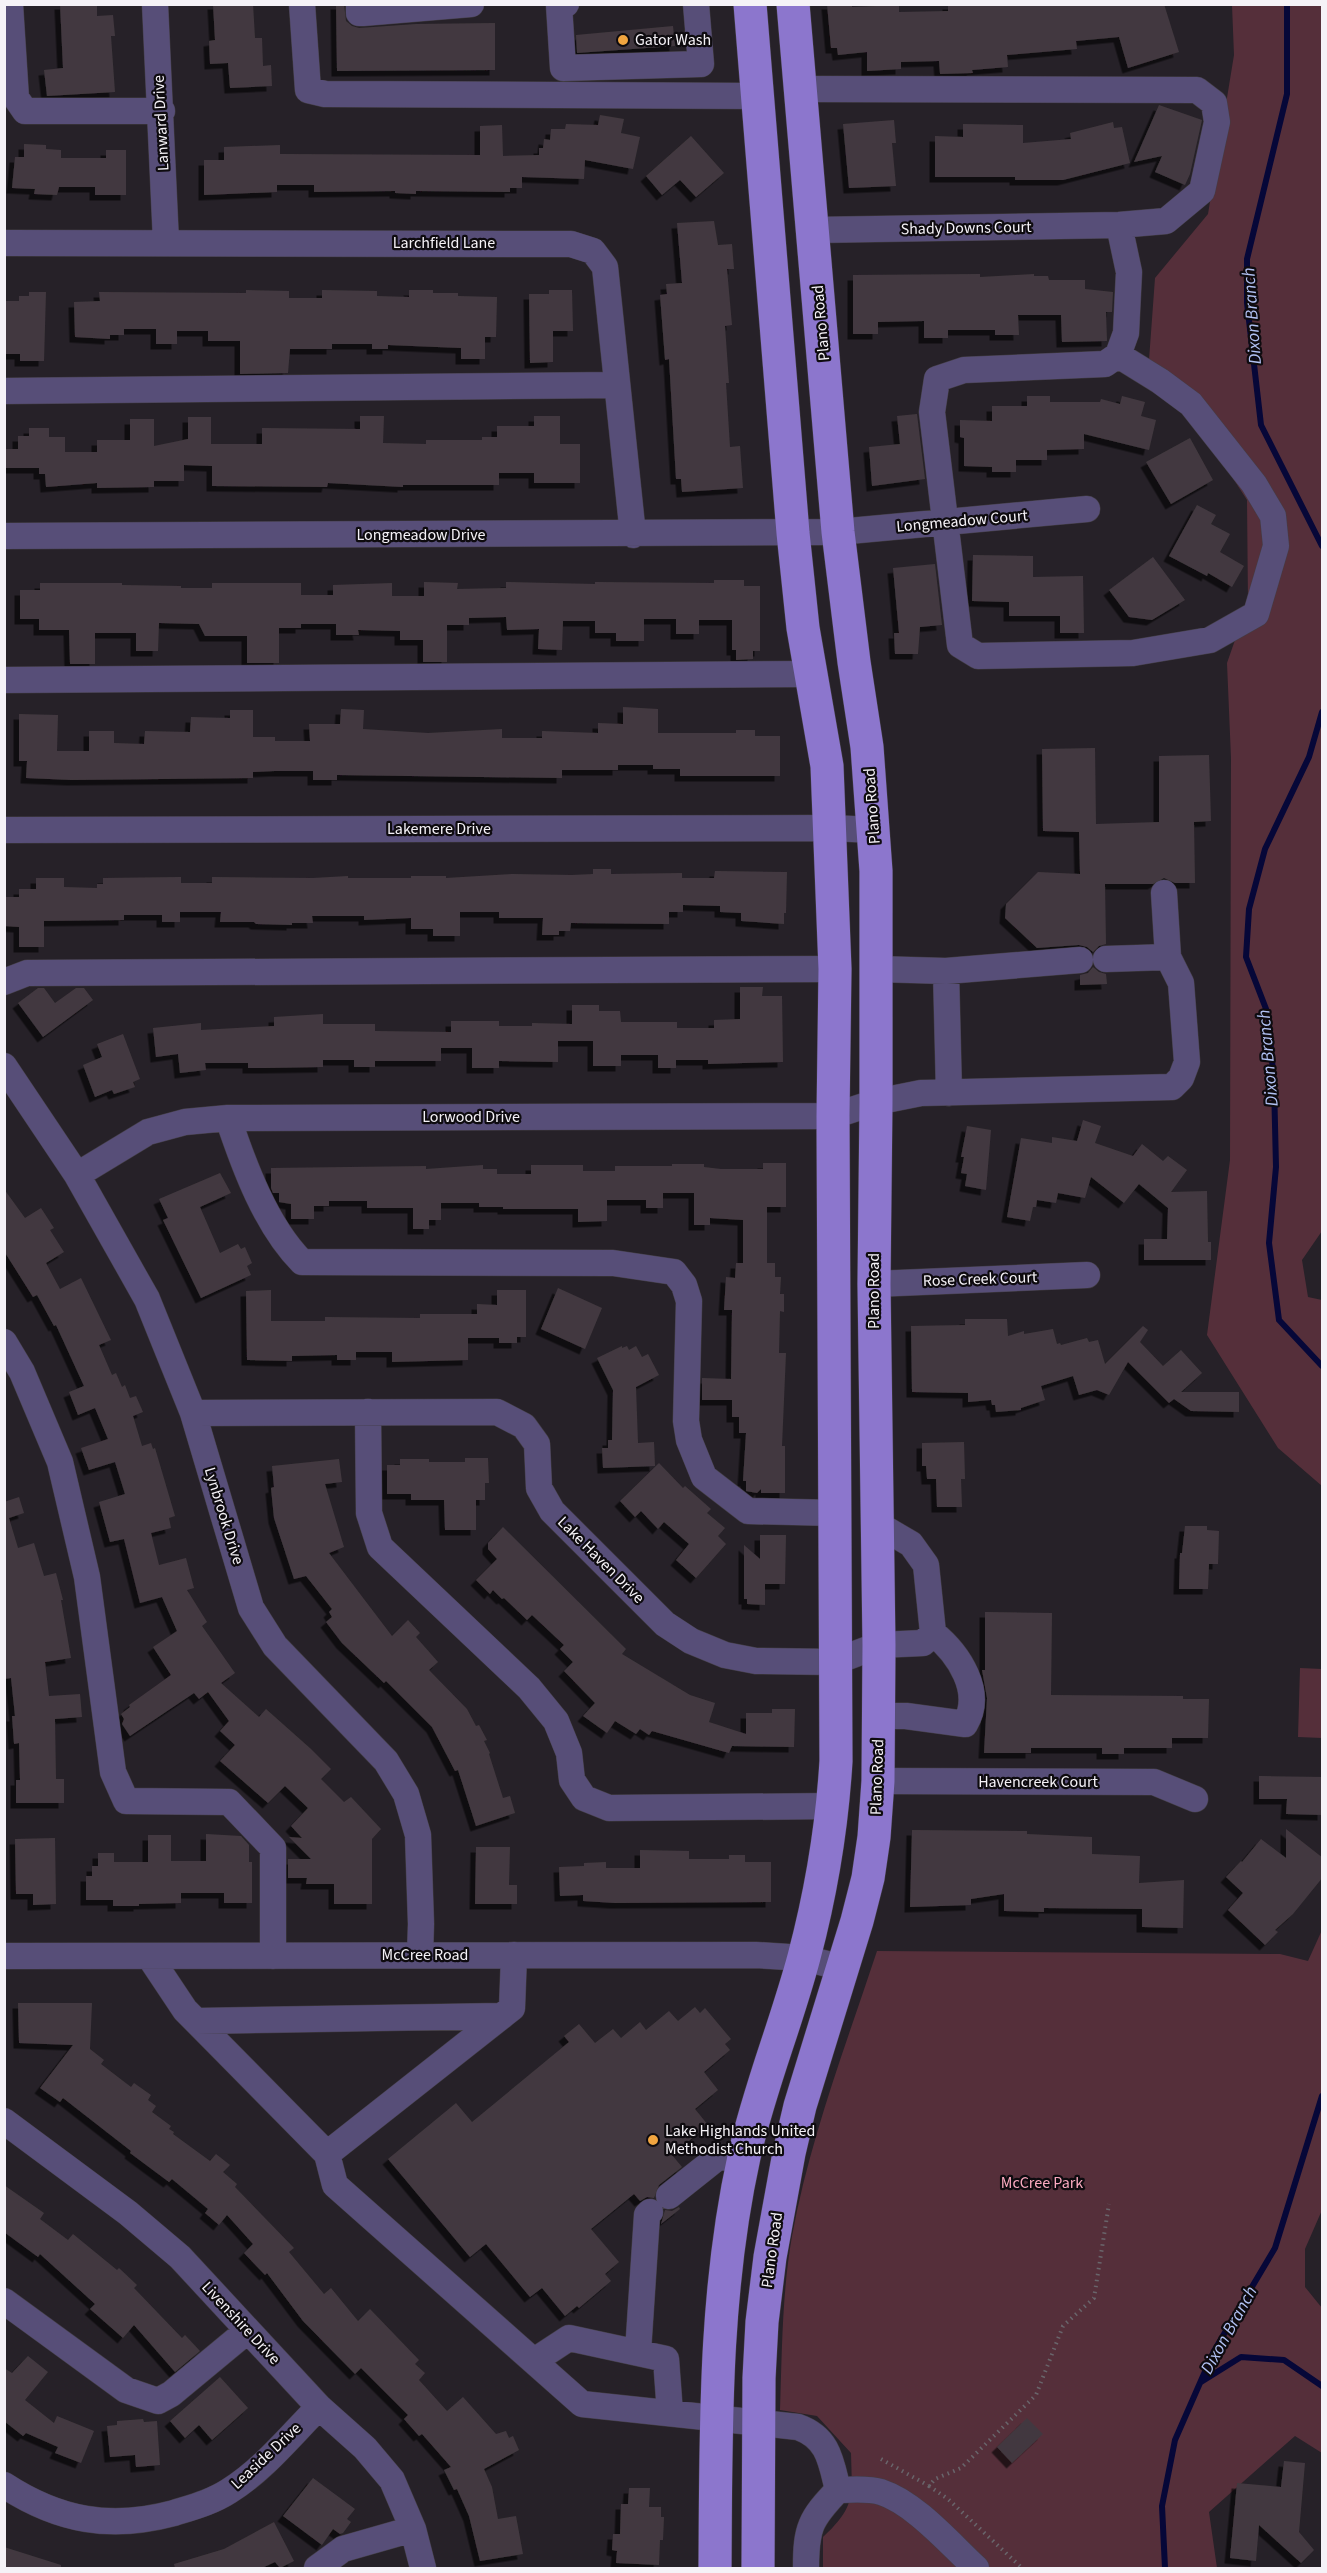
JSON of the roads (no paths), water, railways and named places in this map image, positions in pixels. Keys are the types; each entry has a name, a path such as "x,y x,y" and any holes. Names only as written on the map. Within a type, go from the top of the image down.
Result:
{"main road":[{"path":"715,2568 719,2326 744,2159 755,2114 804,1958 826,1859 836,1761 833,1116 835,969 828,766 803,628 793,533 750,4"},
{"name":"Plano Road","path":"758,2568 758,2424 762,2322 779,2200 800,2106 868,1878 878,1781 879,1645 874,1284 876,969 874,830 867,747 838,532 792,4"}],"street":[{"path":"10,4 16,98 25,111 162,111"},
{"name":"Lanward Drive","path":"155,4 162,111 166,242"},
{"path":"302,4 308,90 325,93 758,96"},
{"path":"359,4 359,13 471,4"},
{"path":"566,4 559,5 563,68 701,64 696,4"},
{"name":"Shady Downs Court","path":"800,89 1197,90 1214,103 1217,122 1202,191 1166,221 1119,225 813,230"},
{"path":"1118,355 1160,381 1191,404 1254,484 1272,516 1276,546 1256,614 1210,640 1133,653 978,656 960,645 932,412 937,379 964,370 1104,364 1118,355 1126,333 1129,272 1119,225"},
{"name":"Larchfield Lane","path":"4,243 571,244 593,251 605,267 633,534"},
{"path":"4,392 617,385"},
{"name":"Longmeadow Court","path":"838,532 1087,509"},
{"name":"Longmeadow Drive","path":"4,536 838,532"},
{"path":"4,680 812,674"},
{"name":"Lakemere Drive","path":"4,830 831,828 874,830"},
{"path":"1106,959 1168,957 1164,893"},
{"name":"Lorwood Drive","path":"77,1175 148,1132 185,1122 228,1118 833,1116 876,1102 921,1093 1172,1086 1181,1078 1187,1062 1180,983 1168,957"},
{"path":"876,969 946,971 1080,960"},
{"path":"4,982 27,973 835,969"},
{"path":"946,971 949,1093"},
{"name":"Lynbrook Drive","path":"4,1066 77,1175 147,1299 193,1413 251,1608 274,1646 386,1761 406,1794 418,1835 422,1924 420,1955"},
{"path":"228,1118 239,1151 278,1233 302,1262 612,1263 674,1272 684,1285 689,1301 686,1421 689,1440 704,1477 748,1511 834,1513"},
{"name":"Rose Creek Court","path":"874,1284 1087,1275"},
{"path":"4,1342 22,1372 60,1462 87,1577 113,1772 126,1802 229,1802 273,1848 273,1956"},
{"path":"368,1412 369,1513 380,1547 529,1688 556,1721 569,1753 572,1780 584,1798 609,1808 833,1806"},
{"name":"Lake Haven Drive","path":"193,1413 497,1412 524,1426 537,1444 539,1488 552,1511 665,1624 691,1641 725,1655 756,1661 834,1662 879,1645 923,1643 933,1633"},
{"path":"877,1524 911,1544 926,1565 933,1633 960,1661 970,1688 972,1713 965,1724 906,1716 878,1716"},
{"name":"Havencreek Court","path":"878,1781 1154,1782 1195,1799"},
{"path":"327,2154 512,2008 514,1955"},
{"name":"McCree Road","path":"4,1956 514,1955 804,1958 843,1968"},
{"path":"149,1956 185,2010 327,2154 335,2186 582,2404 798,2427 820,2439 830,2459 838,2490"},
{"path":"197,2021 502,2016"},
{"name":"Livenshire Drive","path":"4,2121 129,2213 180,2257 319,2407 364,2448 392,2480 413,2529 423,2568"},
{"path":"669,2196 718,2157 744,2159"},
{"path":"638,2352 647,2215 650,2212"},
{"path":"4,2301 126,2390 158,2401 171,2394 248,2331"},
{"path":"534,2361 569,2338 666,2359 670,2413"},
{"name":"Leaside Drive","path":"4,2485 27,2500 93,2520 118,2523 154,2518 201,2505 229,2491 252,2474 319,2407"},
{"path":"806,2568 806,2540 817,2512 838,2490 866,2490 882,2493 929,2524 976,2568"},
{"path":"317,2568 344,2549 413,2529"}],"waterway":[{"name":"Dixon Branch","path":"1287,4 1287,94 1247,259 1247,303 1261,425 1322,546"},
{"name":"Dixon Branch","path":"1322,712 1309,757 1265,849 1249,909 1246,957 1268,1014 1274,1083 1276,1167 1269,1243 1279,1320 1322,1366"},
{"name":"Dixon Branch","path":"1165,2568 1162,2506 1175,2440 1214,2351 1275,2248 1322,2096"},
{"path":"1201,2382 1241,2357 1284,2360 1322,2386"}],"place":[{"name":"Gator Wash","path":"623,40"},
{"name":"Lake Highlands United Methodist Church","path":"653,2140"}],"park label":[{"name":"McCree Park","path":"1042,2183"}]}
